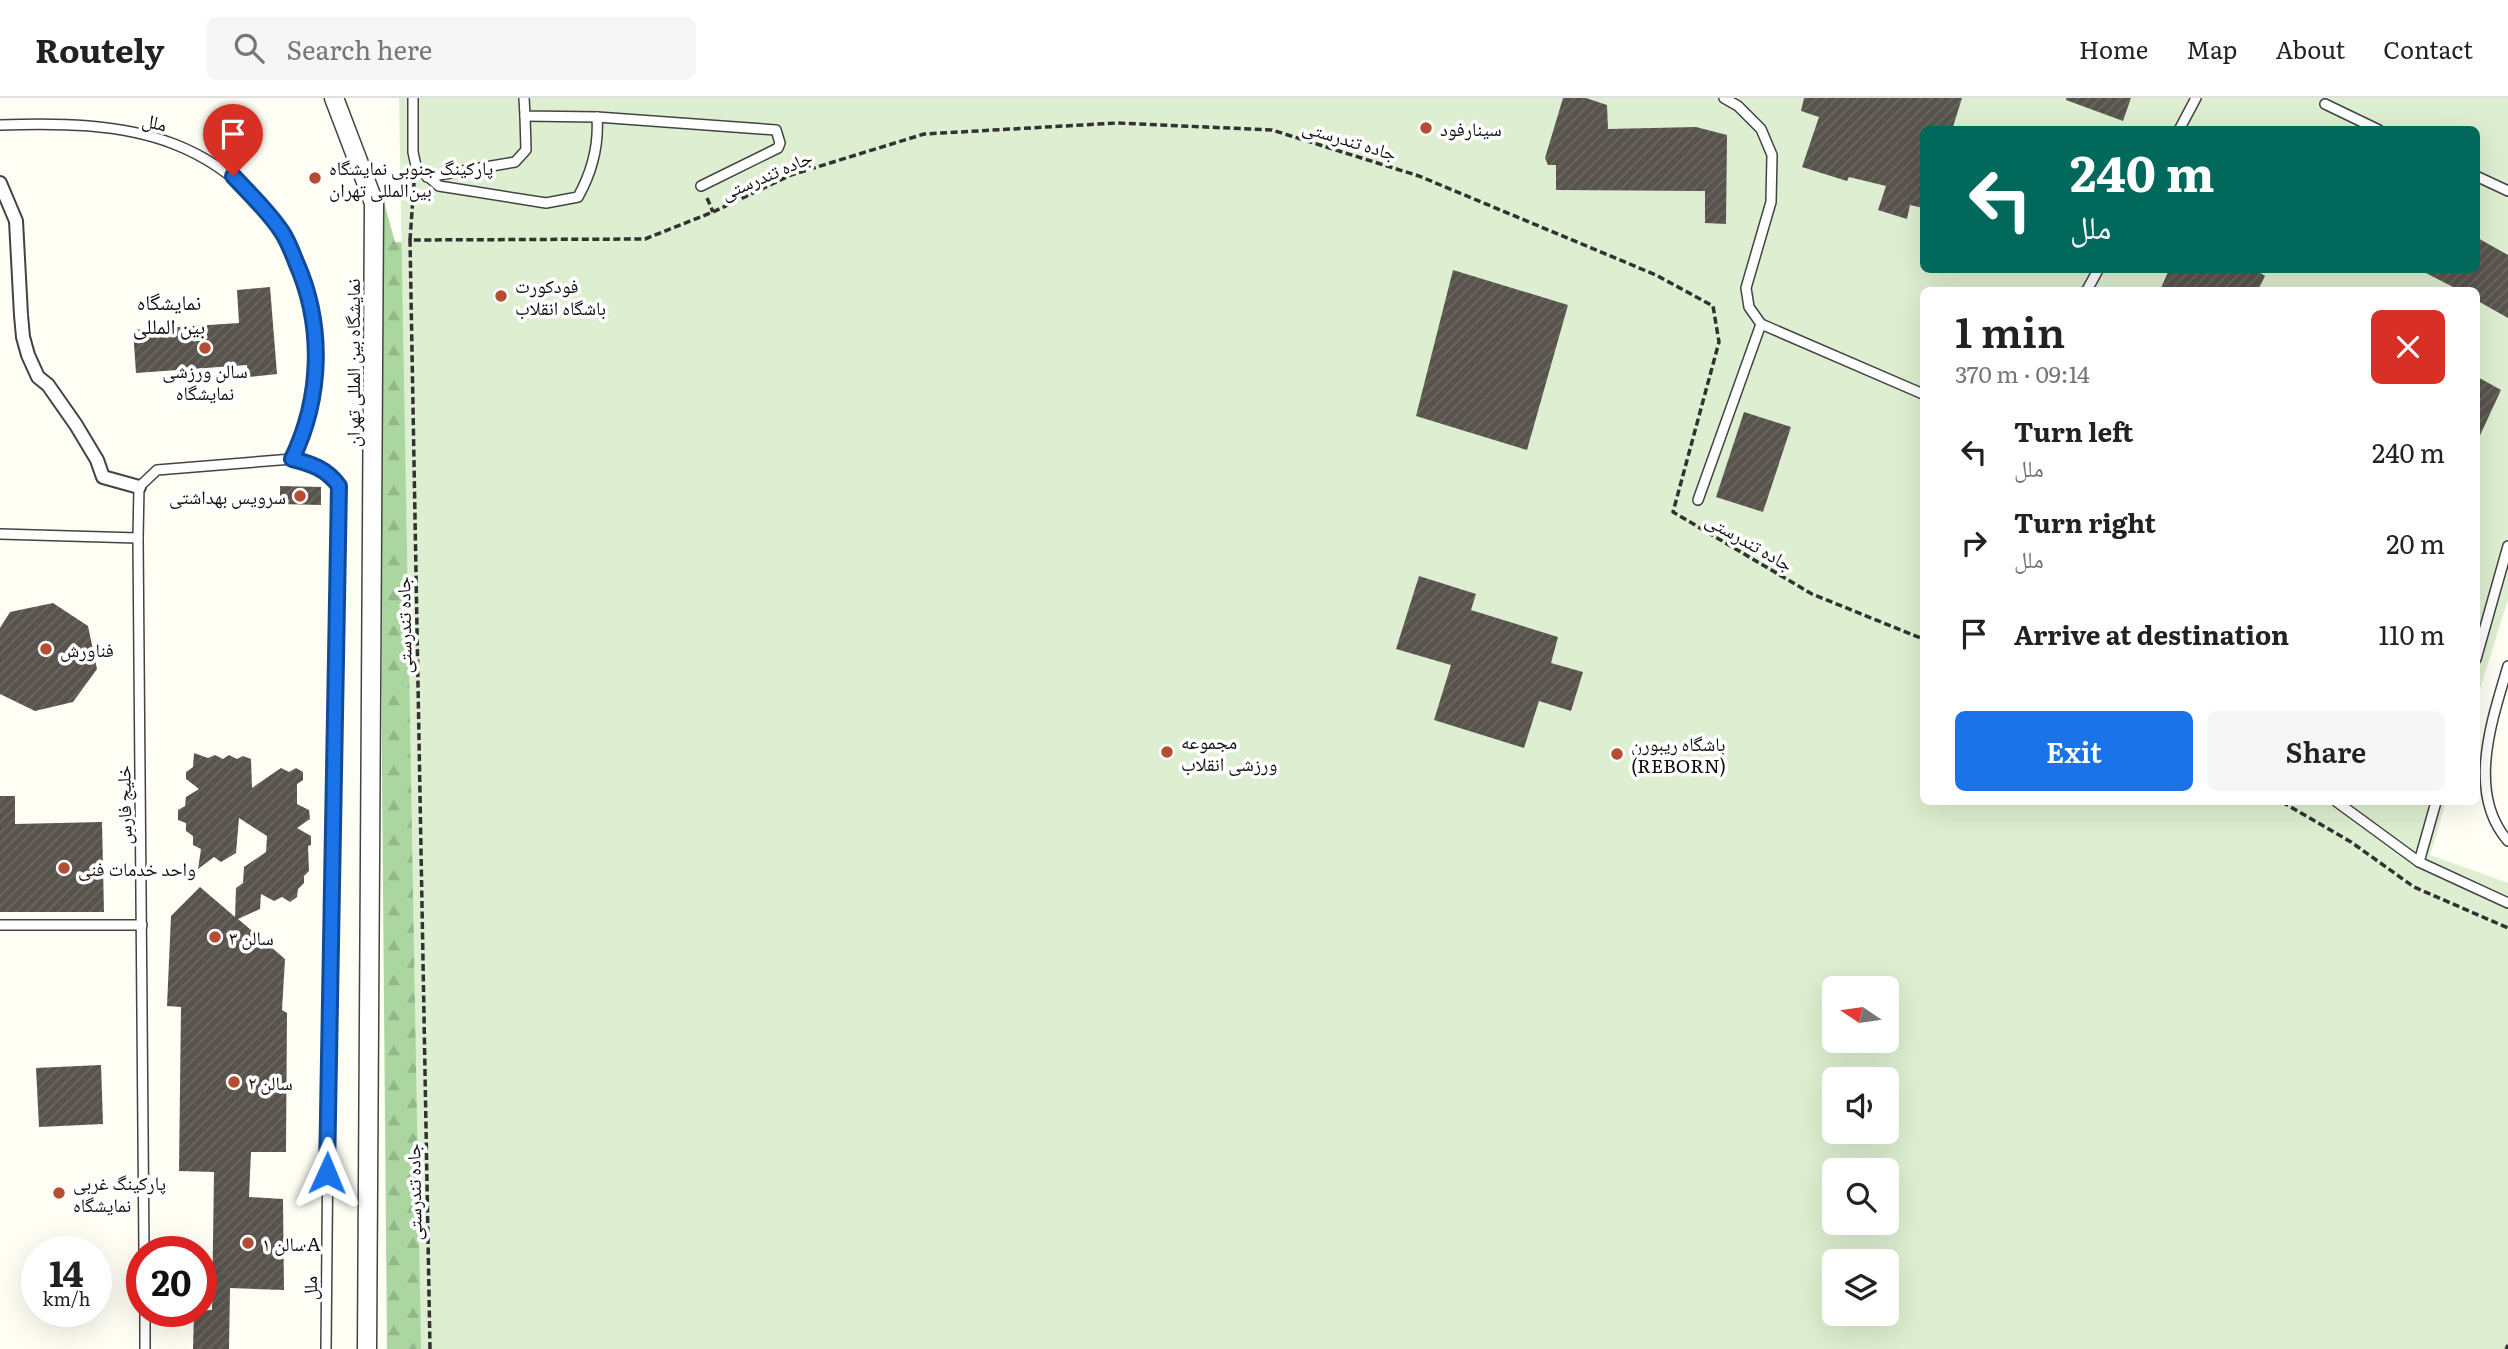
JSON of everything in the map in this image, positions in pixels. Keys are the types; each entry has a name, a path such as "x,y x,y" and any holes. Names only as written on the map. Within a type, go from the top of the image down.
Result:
{"street":[{"name":"نمایشگاه بین المللی تهران","path":"334,98 374,203 367,1349"},
{"path":"0,183 16,220 23,337 38,377 48,386 76,425 97,460 103,477 139,487"}],"lane":[{"path":"413,98 413,152 416,166 427,177 439,186 546,203 578,197 589,177 598,135 597,117"},
{"path":"427,177 515,162 526,150 524,98"},
{"path":"1724,98 1738,106 1761,129 1772,155 1771,202 1745,288 1749,307 1761,324 1920,393"},
{"path":"2181,126 2196,98"},
{"path":"2325,104 2371,126"},
{"path":"525,116 597,117 776,130 780,143 778,148 701,186"},
{"name":"ملل","path":"0,125 54,124 100,128 143,135 174,144 233,176 261,205 284,234 302,276 316,332 314,393 303,438 292,459"},
{"path":"2480,178 2508,191"},
{"path":"1698,500 1761,324"},
{"name":"ملل","path":"139,487 157,470 292,459 312,464 331,475 339,486 330,909 326,1349"},
{"path":"0,534 138,538 139,487"},
{"name":"خلیج فارس","path":"138,538 144,1236"},
{"path":"2480,645 2508,545"},
{"path":"2508,666 2488,731 2484,785 2499,831 2508,841"},
{"path":"2341,805 2419,862 2508,903"},
{"path":"2419,862 2435,805"},
{"path":"0,925 142,925"},
{"path":"145,1327 145,1349"}],"path":[{"name":"جاده تندرستی","path":"430,1349 410,240 645,239 713,212 791,175 924,134 1117,123 1272,130 1419,176 1656,275 1713,306 1719,342 1673,512 1812,594 1920,638"},
{"path":"410,240 416,166"},
{"path":"2287,805 2351,842 2414,887 2508,928"}],"green space":[{"name":"مجموعه ورزشی انقلاب","path":"399,98 2508,98 2508,599 2480,689 2480,287 1920,287 1920,805 2445,805 2430,855 2508,883 2508,1349 421,1349"},
{"path":"382,195 395,242 448,245 658,1349 387,1349 382,773"}],"building":[{"path":"1563,98 1586,98 1607,105 1608,129 1696,127 1727,135 1726,224 1705,223 1705,191 1556,190 1556,165 1548,165 1545,158"},
{"path":"1804,98 1962,98 1953,126 1920,126 1920,207 1910,205 1907,219 1878,210 1886,186 1849,177 1847,181 1802,167 1819,117 1801,111"},
{"path":"2066,98 2131,98 2123,121"},
{"path":"2480,239 2508,255 2508,318 2480,302 2480,287 2453,287 2426,273 2480,273"},
{"path":"1453,270 1568,305 1527,450 1416,416"},
{"path":"2168,273 2260,273 2265,276 2260,287 2161,287"},
{"name":"سالن ورزشی نمایشگاه","path":"270,287 277,374 248,377 247,365 136,373 133,330 239,323 237,290"},
{"path":"2480,378 2501,390 2480,435"},
{"path":"1744,412 1791,427 1763,512 1716,497"},
{"name":"سرویس بهداشتی","path":"280,486 321,487 321,505 280,504"},
{"path":"1419,576 1476,594 1471,610 1558,637 1551,663 1583,672 1571,711 1539,701 1524,748 1434,720 1451,665 1396,649"},
{"name":"فناورش","path":"53,603 88,626 97,669 73,702 35,711 0,694 0,628 10,612"},
{"path":"194,753 208,758 215,755 223,759 229,755 237,759 243,756 251,759 252,788 281,768 289,772 296,768 303,772 303,780 297,784 297,804 309,810 310,819 297,828 311,836 311,845 308,846 309,871 298,889 297,897 290,902 282,897 274,901 261,894 260,909 238,919 285,959 282,1010 287,1013 286,1152 251,1152 249,1197 283,1199 284,1290 230,1288 229,1349 193,1349 194,1327 217,1327 217,1236 213,1236 214,1172 179,1171 181,1007 167,1006 171,916 200,887 235,917 236,888 243,883 244,867 266,852 267,836 239,818 236,853 221,862 214,857 198,869 201,849 193,845 193,836 186,831 186,823 178,820 178,810 185,806 186,797 199,789 186,779 186,772 193,767"},
{"name":"واحد خدمات فنی","path":"0,796 15,796 15,824 102,822 104,912 0,912"},
{"path":"101,1065 103,1124 39,1127 36,1068"}],"place":[{"name":"سینارفود","path":"1426,128"},
{"name":"پارکینگ جنوبی نمایشگاه بین‌المللی تهران","path":"315,178"},
{"name":"فودکورت باشگاه انقلاب","path":"501,296"},
{"name":"سالن ورزشی نمایشگاه","path":"205,348"},
{"name":"سرویس بهداشتی","path":"300,496"},
{"name":"فناورش","path":"46,649"},
{"name":"مجموعه ورزشی انقلاب","path":"1167,752"},
{"name":"باشگاه ریبورن (REBORN)","path":"1617,754"},
{"name":"واحد خدمات فنی","path":"64,868"},
{"name":"سالن ۳","path":"215,937"},
{"name":"سالن ۲","path":"234,1082"},
{"name":"پارکینگ غربی نمایشگاه","path":"59,1193"},
{"name":"سالن ۱A","path":"248,1243"}],"district":[{"name":"نمایشگاه بین المللی","path":"169,312"}],"route":[{"path":"233,176 284,234 302,276 316,332 314,393 303,438 292,459 312,464 331,475 339,486 327,1173"}]}
